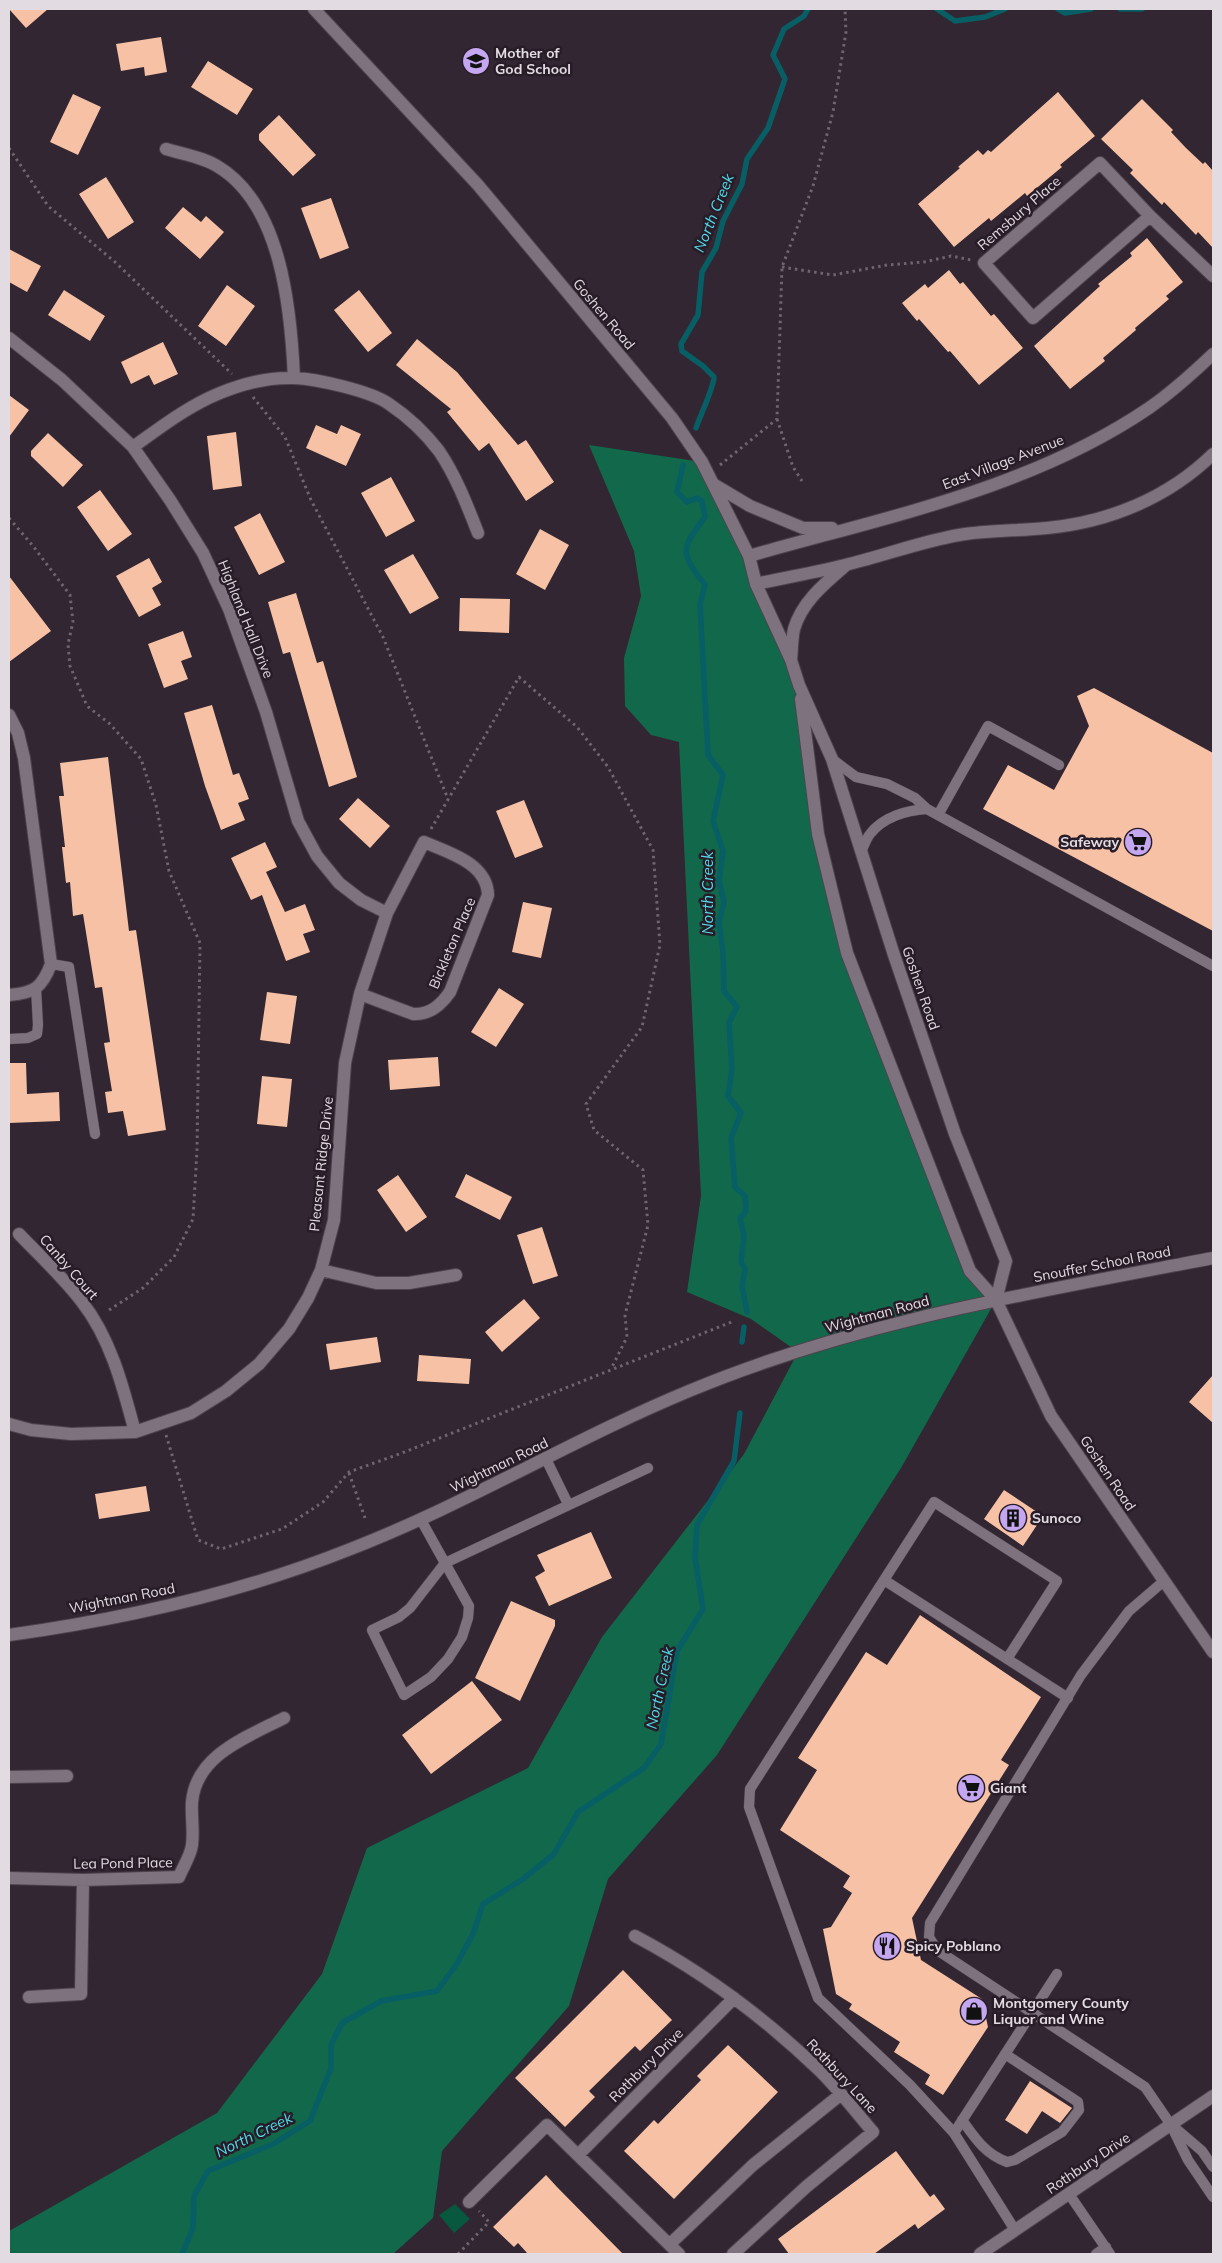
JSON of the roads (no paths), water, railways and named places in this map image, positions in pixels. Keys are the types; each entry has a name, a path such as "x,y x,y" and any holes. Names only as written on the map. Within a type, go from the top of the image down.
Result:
{"street":[{"name":"Goshen Road","path":"314,9 478,185 672,418 702,462 749,556 756,584 791,660 799,685 832,759 955,1134 1006,1260 996,1300"},
{"path":"166,149 217,165 239,183 253,202 271,238 283,273 292,321 294,378"},
{"name":"Remsbury Place","path":"1150,216 1033,318 984,263 1100,163 1150,216 1213,276"},
{"name":"Highland Hall Drive","path":"9,338 62,380 133,446 203,553 229,609 266,712 298,820 317,856 339,883 361,900 387,914"},
{"name":"East Village Avenue","path":"749,556 968,494 1077,450 1150,407 1186,380 1213,354"},
{"path":"133,446 185,410 221,393 259,382 294,378 362,391 388,403 414,425 438,451 458,485 478,533"},
{"path":"756,584 846,565 960,535 1048,528 1088,522 1129,510 1163,493 1196,472 1213,454"},
{"path":"710,479 750,506 803,528 847,528"},
{"path":"791,660 794,629 806,604 820,587 846,565"},
{"name":"Goshen Road","path":"799,685 818,834 848,952 970,1271 996,1300 1051,1416 1213,1652"},
{"path":"9,715 18,733 24,758 51,964 44,981 36,988 26,994 9,995"},
{"name":"Pleasant Ridge Drive","path":"9,1424 31,1430 71,1434 135,1432 162,1423 191,1413 226,1391 259,1364 289,1329 308,1298 321,1270 334,1220 345,1063 360,994 387,914 424,842"},
{"name":"Bickleton Place","path":"360,994 404,1011 421,1014 435,1009 450,992 488,895 488,886 482,876 466,861 424,842"},
{"name":"Canby Court","path":"19,1234 82,1302 93,1320 120,1376 135,1432"},
{"name":"Snouffer School Road","path":"996,1300 1213,1258"},
{"path":"321,1270 376,1283 409,1283 456,1275"},
{"name":"Wightman Road","path":"9,1635 160,1607 234,1589 347,1551 421,1520 689,1391 745,1370 855,1334 996,1300"},
{"name":"Lea Pond Place","path":"9,1878 83,1880 179,1877 192,1846 192,1801 196,1785 209,1762 230,1746 284,1718"},
{"path":"9,1777 68,1776"},
{"path":"29,1997 81,1994 83,1880"},
{"name":"Rothbury Lane","path":"635,1936 674,1957 734,1998 796,2048 822,2073 874,2132 806,2187 733,2254"},
{"name":"Rothbury Drive","path":"579,2154 734,1998"},
{"path":"670,2244 753,2165 840,2095"},
{"name":"Rothbury Drive","path":"980,2254 1213,2096"},
{"path":"469,2202 547,2124 679,2254"}],"lane":[{"path":"938,815 988,726 1059,765"},
{"path":"832,759 856,777 887,784 915,798 927,809 1213,966"},
{"path":"861,852 870,834 883,822 910,810 927,809"},
{"path":"51,964 69,968 95,1134"},
{"path":"9,1040 28,1038 37,1034 36,988"},
{"path":"546,1459 568,1504"},
{"path":"421,1520 444,1563 469,1606 468,1618 462,1637 448,1659 431,1676 404,1695 372,1630 399,1617 410,1608 444,1563 648,1468"},
{"path":"1007,1659 1057,1582 934,1502 750,1789 750,1807 818,1998 910,2085 954,2133 1016,2230"},
{"path":"884,1580 1068,1698"},
{"path":"1164,1581 1129,1611 1082,1675 930,1924 929,1937 937,1950 1145,2087 1171,2125 1188,2160 1213,2197"},
{"path":"954,2133 1057,1974"},
{"path":"962,2120 977,2141 988,2152 1007,2162 1015,2160 1062,2132 1079,2110 1078,2102 1005,2054"},
{"path":"1171,2125 1202,2151 1213,2167"},
{"path":"1069,2194 1108,2251 1096,2254"}],"waterway":[{"name":"North Creek","path":"696,428 714,377 703,366 682,351 681,344 698,315 702,272 716,248 723,221 742,184 747,159 768,128 785,79 773,55 784,29 804,16 808,9"},
{"path":"937,9 955,21 985,17 1005,9"},
{"path":"1058,9 1065,13 1091,9"},
{"path":"1120,9 1142,9"},
{"name":"North Creek","path":"683,465 677,492 687,502 697,498 702,501 705,517 687,544 686,551 687,558 705,585 700,604 708,755 723,775 713,821 723,851 719,881 724,902 719,922 723,953 724,991 737,1007 729,1023 732,1069 728,1096 741,1113 731,1138 735,1187 745,1196 746,1211 740,1218 744,1235 741,1262 745,1269 742,1287 747,1312"},
{"name":"North Creek","path":"742,1342 744,1327"},
{"name":"North Creek","path":"182,2254 193,2228 194,2196 208,2171 273,2144 310,2121 331,2068 331,2045 342,2023 381,2001 437,1991 456,1965 473,1934 483,1904 523,1879 554,1854 578,1812 644,1768 661,1744 677,1651 703,1609 695,1557 697,1525 734,1461 740,1413"}],"place":[{"name":"Mother of God School","path":"476,61"},
{"name":"Safeway","path":"1138,842"},
{"name":"Sunoco","path":"1013,1518"},
{"name":"Giant","path":"971,1788"},
{"name":"Spicy Poblano","path":"887,1946"},
{"name":"Montgomery County Liquor and Wine","path":"974,2011"}]}
